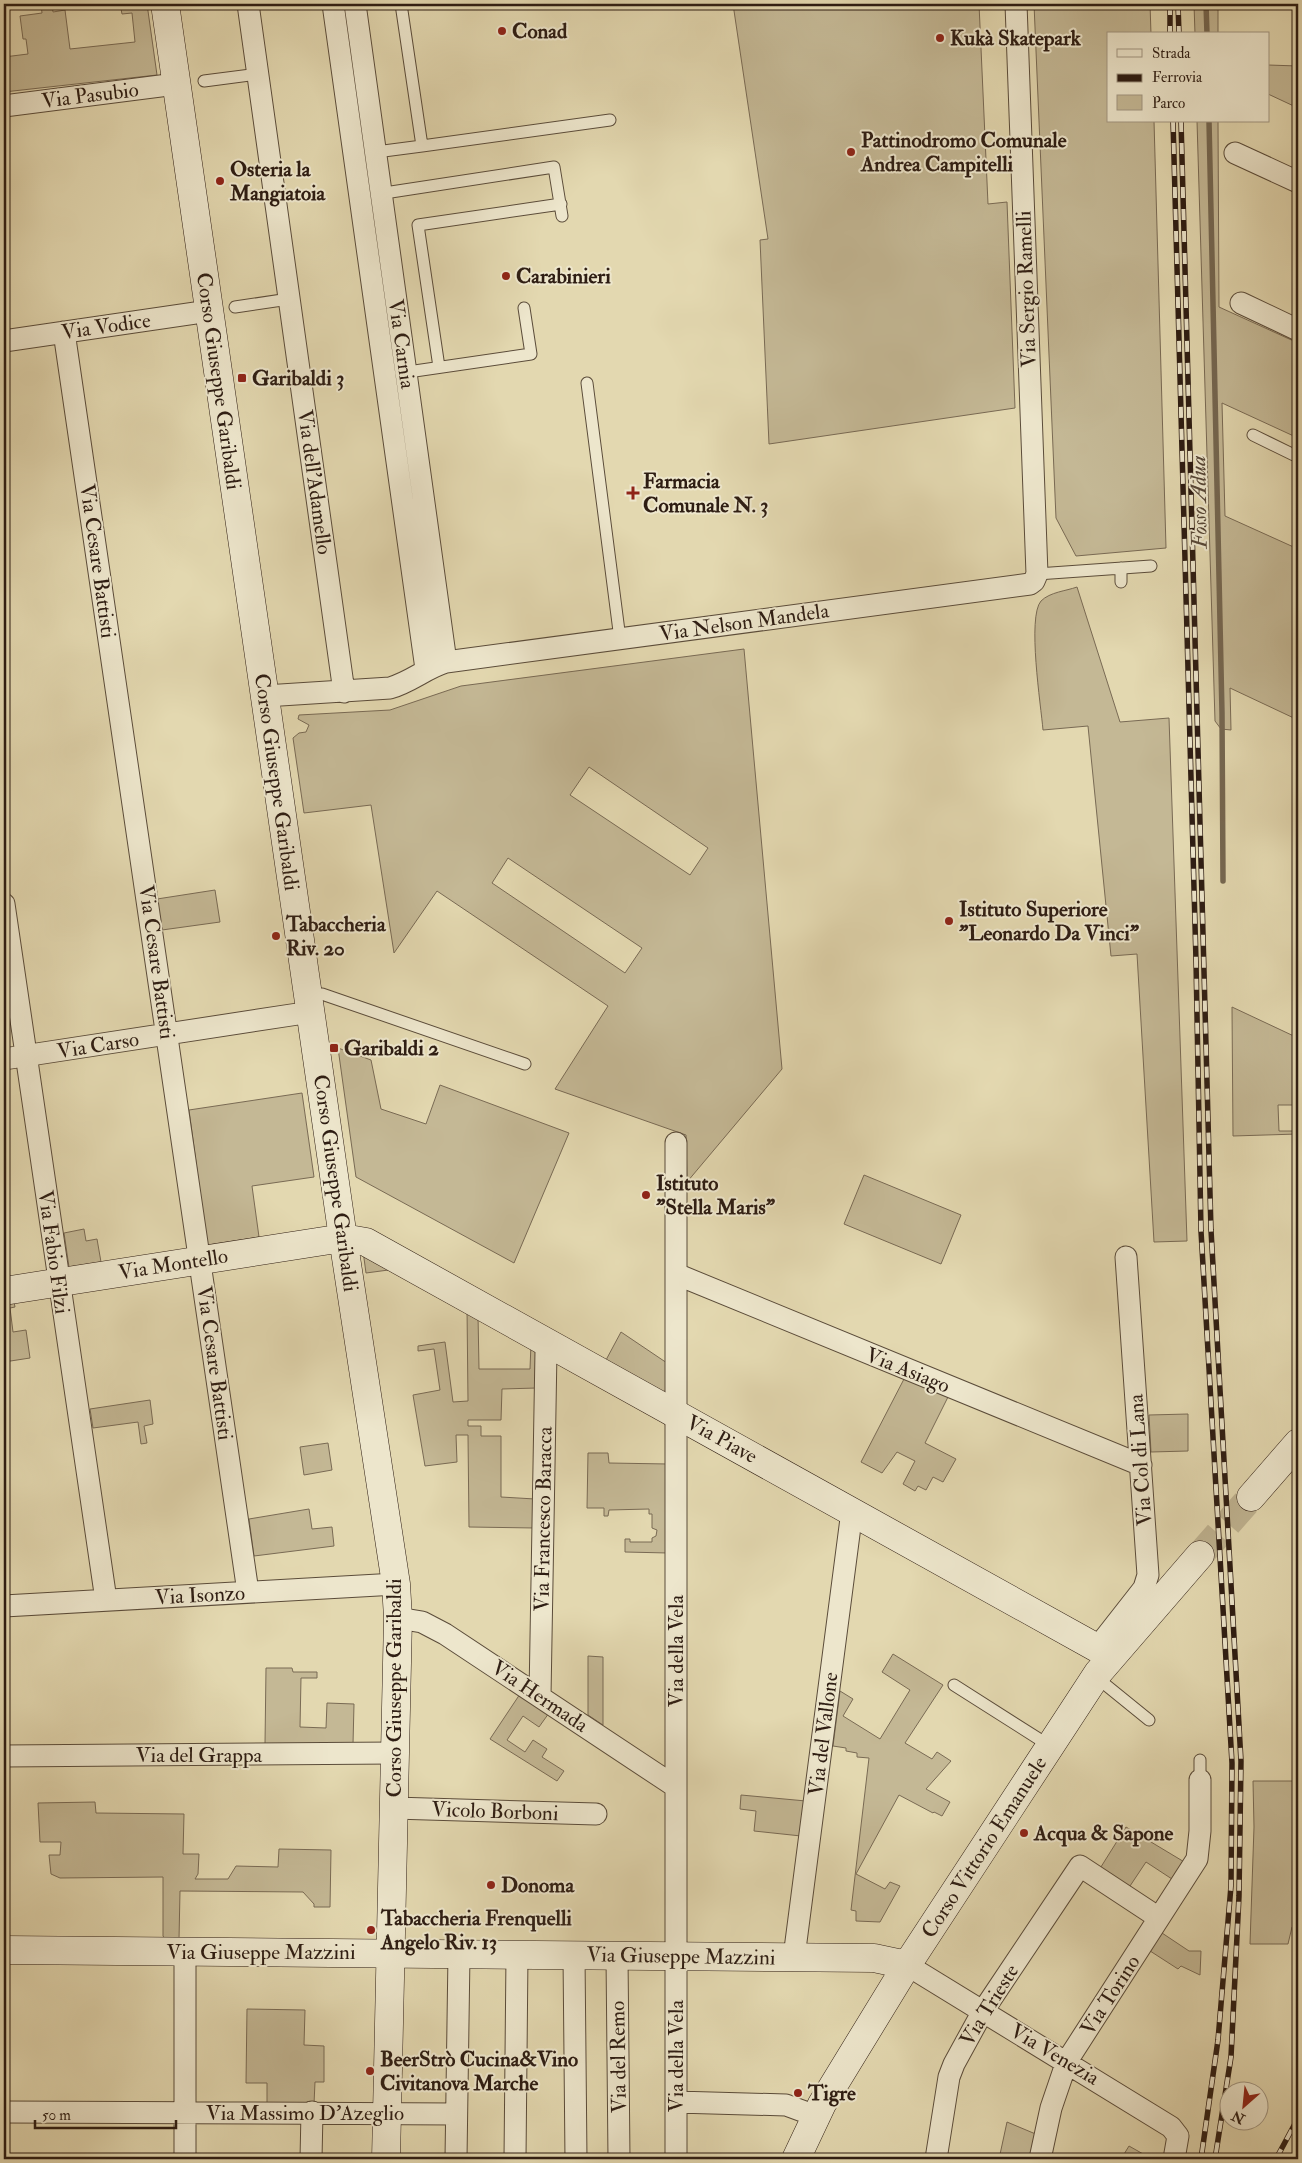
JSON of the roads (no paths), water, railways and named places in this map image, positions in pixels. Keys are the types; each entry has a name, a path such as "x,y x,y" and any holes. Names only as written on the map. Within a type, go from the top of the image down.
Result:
{"street":[{"name":"Corso Giuseppe Garibaldi","path":"165,4 176,84 222,309 265,696 343,1238 396,1584 398,1618 386,2159"},
{"name":"Via dell'Adamello","path":"248,4 344,692"},
{"name":"Via Carnia","path":"333,4 426,669"},
{"name":"Via Carnia","path":"355,4 446,662"},
{"name":"Via Sergio Ramelli","path":"1016,4 1037,574"},
{"name":"Via Pasubio","path":"4,106 176,84"},
{"path":"1235,153 1298,182"},
{"path":"1241,303 1298,330"},
{"name":"Via Vodice","path":"4,341 222,309"},
{"name":"Via Cesare Battisti","path":"64,332 248,1592"},
{"name":"Via Nelson Mandela","path":"446,662 1030,584 1034,581 1037,574"},
{"path":"265,696 390,688 413,679 426,669 446,662"},
{"name":"Via Fabio Filzi","path":"4,904 106,1600"},
{"name":"Via Carso","path":"4,1060 168,1034 309,1004"},
{"name":"Via della Vela","path":"676,1143 676,2159"},
{"name":"Via Montello","path":"4,1291 343,1238"},
{"name":"Via Piave","path":"343,1238 373,1245 852,1511 1102,1662"},
{"name":"Via Col di Lana","path":"1102,1662 1147,1582 1148,1574 1126,1257"},
{"name":"Via Asiago","path":"676,1274 1140,1465"},
{"name":"Via Francesco Baracca","path":"540,1696 546,1351 550,1343"},
{"path":"1251,1497 1298,1443"},
{"name":"Via del Vallone","path":"794,1957 852,1511"},
{"name":"Corso Vittorio Emanuele","path":"796,2159 816,2116 907,1965 1050,1746 1102,1662 1200,1555"},
{"name":"Via Isonzo","path":"4,1606 396,1584"},
{"name":"Via Hermada","path":"398,1618 414,1619 432,1626 676,1787"},
{"name":"Via del Grappa","path":"4,1756 395,1753"},
{"name":"Via Torino","path":"1040,2159 1051,2108 1067,2062 1197,1859 1200,1831 1200,1770"},
{"name":"Vicolo Borboni","path":"394,1808 596,1814"},
{"name":"Via Trieste","path":"936,2159 950,2070 983,2011 1080,1866 1159,1918"},
{"name":"Via Giuseppe Mazzini","path":"4,1950 874,1958 907,1965"},
{"path":"185,1952 185,2159"},
{"path":"456,2159 459,1954"},
{"path":"515,2159 517,1955"},
{"path":"574,1955 576,2159"},
{"name":"Via del Remo","path":"617,1956 619,2159"},
{"name":"Via Venezia","path":"907,1965 1175,2130 1178,2136 1174,2159"},
{"path":"676,2102 786,2106 816,2116"},
{"name":"Via Massimo D'Azeglio","path":"4,2112 387,2112 456,2114"},
{"path":"311,2159 312,2112"}],"lane":[{"path":"401,4 422,146"},
{"path":"204,81 258,74"},
{"path":"351,136 374,143 422,146 610,120"},
{"path":"360,197 554,167 561,210 418,225 439,367"},
{"path":"222,309 289,299"},
{"path":"385,375 531,354 524,308"},
{"path":"587,383 620,639"},
{"path":"1252,435 1298,456"},
{"path":"403,507 425,505"},
{"path":"1037,574 1151,566"},
{"path":"1121,568 1121,582"},
{"path":"309,1004 322,994 331,996 525,1064"},
{"path":"1102,1662 1149,1720"},
{"path":"954,1685 1050,1746"}],"waterway":[{"name":"Fosso Adua","path":"1206,4 1207,32"},
{"name":"Fosso Adua","path":"1209,122 1222,713 1223,881"}],"tunnel":[{"path":"1200,1555 1251,1497"}],"railway":[{"path":"1170,4 1170,32"},
{"path":"1178,4 1179,32"},
{"path":"1173,122 1196,961 1201,1231 1232,1763 1231,1886 1218,2040 1201,2159"},
{"path":"1181,122 1211,1230 1241,1761 1239,1896 1231,2057 1215,2159"},
{"path":"1276,2159 1298,2118"}],"place":[{"name":"Conad","path":"502,31"},
{"name":"Kukà Skatepark","path":"940,38"},
{"name":"Pattinodromo Comunale Andrea Campitelli","path":"851,152"},
{"name":"Osteria la Mangiatoia","path":"220,181"},
{"name":"Carabinieri","path":"506,276"},
{"name":"Garibaldi 3","path":"242,378"},
{"name":"Farmacia Comunale N. 3","path":"633,493"},
{"name":"Istituto Superiore \"Leonardo Da Vinci\"","path":"949,921"},
{"name":"Tabaccheria Riv. 20","path":"276,936"},
{"name":"Garibaldi 2","path":"334,1048"},
{"name":"Istituto \"Stella Maris\"","path":"646,1195"},
{"name":"Acqua & Sapone","path":"1024,1833"},
{"name":"Donoma","path":"491,1885"},
{"name":"Tabaccheria Frenquelli Angelo Riv. 13","path":"371,1930"},
{"name":"BeerStrò Cucina&Vino Civitanova Marche","path":"370,2071"},
{"name":"Tigre","path":"798,2093"}]}
